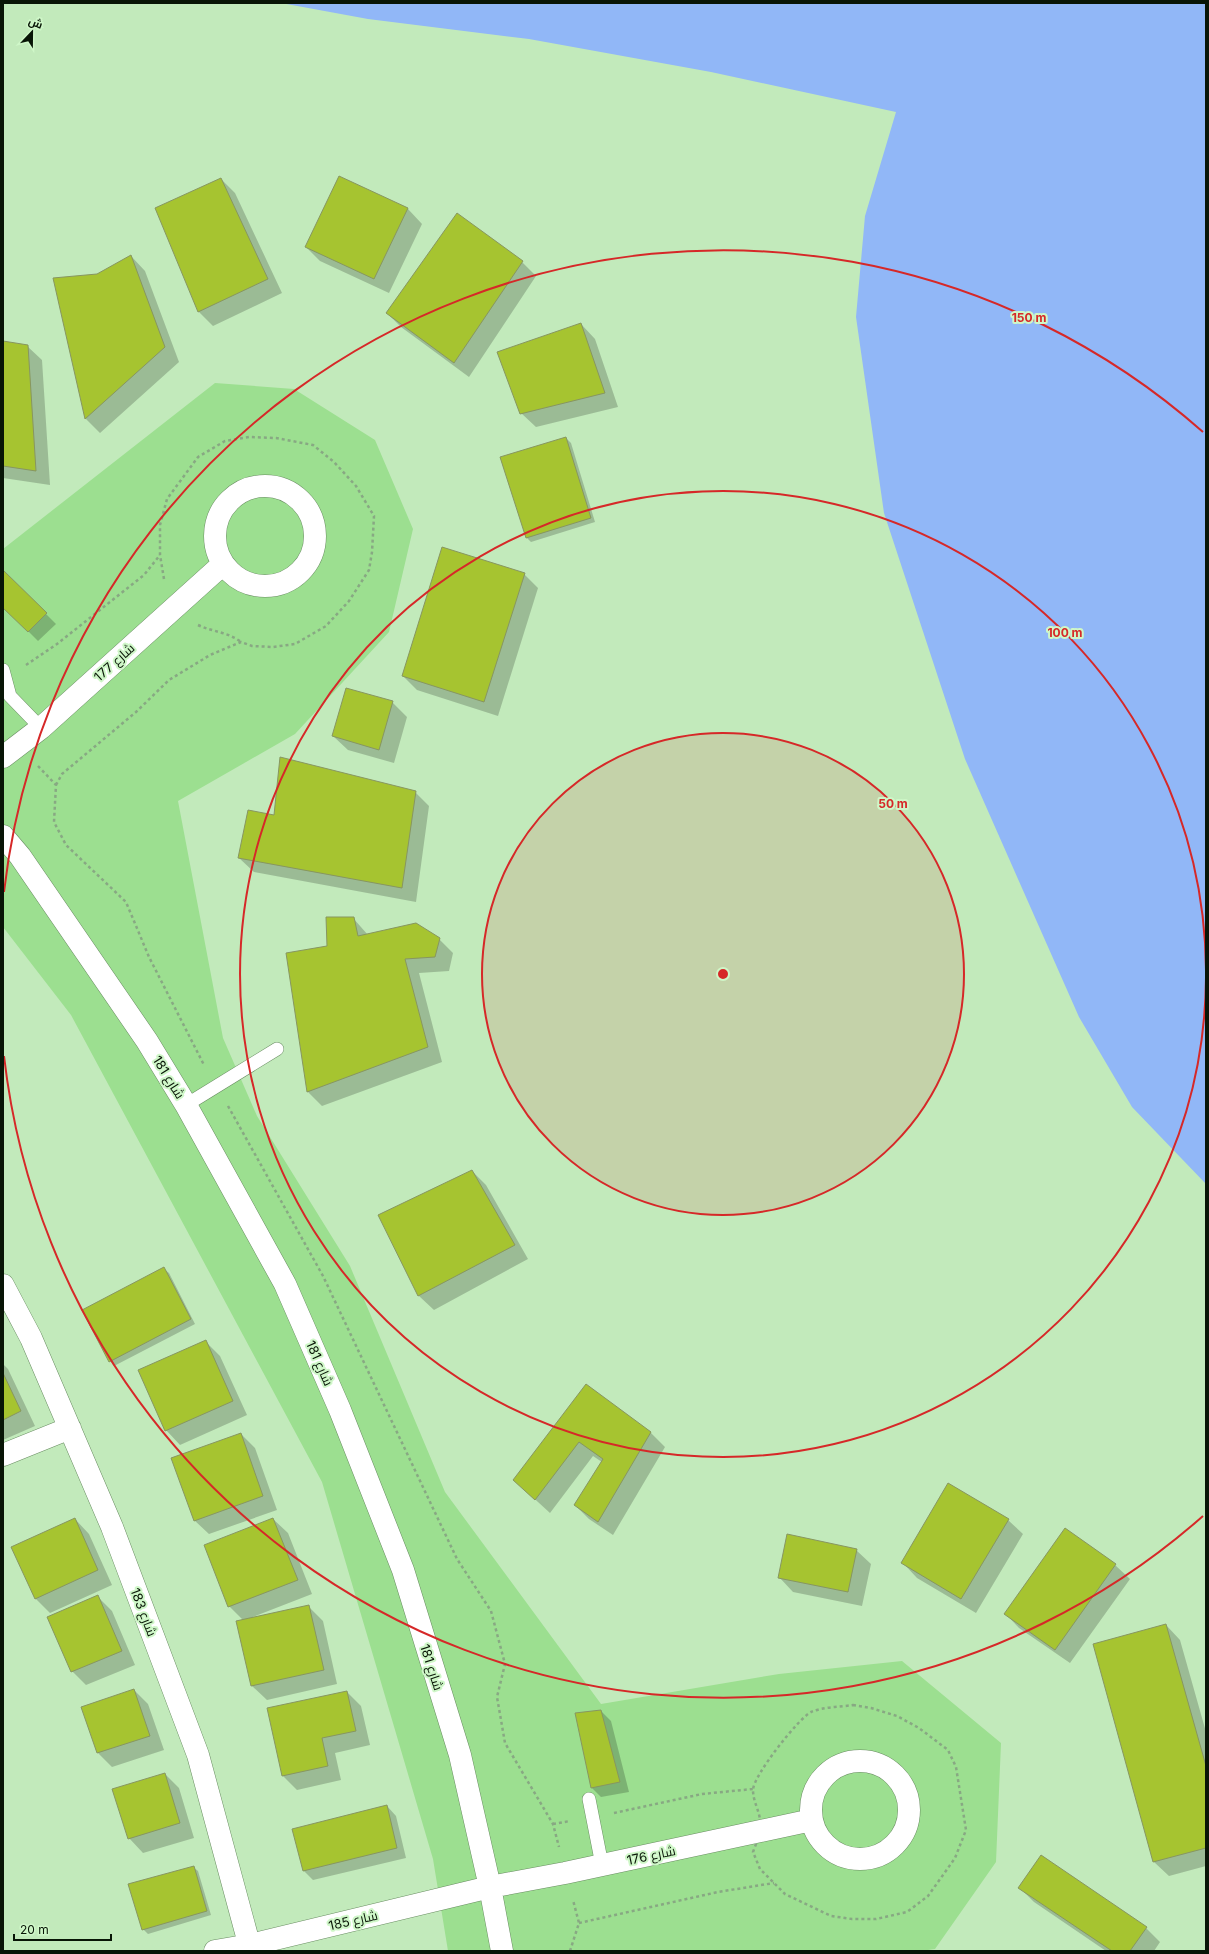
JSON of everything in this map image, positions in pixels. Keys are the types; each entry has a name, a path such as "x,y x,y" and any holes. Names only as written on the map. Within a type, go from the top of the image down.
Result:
{"street":[{"path":"269,486 288,491 296,496 306,506 315,526 316,545 308,562 298,574 276,586 261,587 246,583 233,576 223,564 216,548 214,531 219,514 236,495 250,488 269,486"},
{"name":"شارع 177","path":"3,757 41,728 223,564"},
{"name":"شارع 181","path":"3,836 20,856 147,1041 186,1105 284,1284 343,1418 403,1570 460,1755 490,1887 502,1951"},
{"name":"شارع 183","path":"3,1285 31,1338 112,1527 198,1755 250,1948"},
{"path":"3,1455 70,1428"},
{"path":"853,1761 874,1763 888,1770 898,1780 905,1792 908,1804 908,1816 905,1828 897,1841 887,1850 874,1857 854,1858 844,1856 834,1850 818,1836 812,1820 811,1806 814,1792 821,1780 830,1770 841,1764 853,1761"},
{"name":"شارع 176","path":"490,1887 602,1865 812,1820"},
{"name":"شارع 185","path":"215,1951 250,1948 490,1887"}],"lane":[{"path":"4,674 10,696 41,728"},
{"path":"186,1105 277,1049"},
{"path":"589,1799 602,1865"}],"path":[{"path":"4,674 57,644 144,575 160,555"},
{"path":"176,606 188,621 209,630 232,635 241,642"},
{"path":"853,1705 871,1708 897,1716 919,1728 948,1750 958,1774 966,1830 955,1858 928,1896 907,1912 876,1919 852,1919 831,1916 785,1894 760,1869 753,1852 760,1832 760,1819 755,1803 753,1788 760,1771 778,1747 810,1712 853,1705"},
{"path":"553,1824 702,1794 753,1788"},
{"path":"579,1923 718,1892 774,1883"}],"green space":[{"path":"215,383 294,389 375,440 413,529 389,632 295,734 178,801 223,1038 257,1116 350,1266 445,1492 601,1704 779,1674 902,1661 1001,1743 996,1862 935,1949 921,1951 448,1951 433,1859 322,1482 71,1015 3,927 3,549"}],"water":[{"path":"281,3 1206,3 1206,1184 1132,1107 1079,1017 965,759 884,513 856,317 865,216 896,112 711,72 529,39 368,19"}],"building":[{"path":"339,176 408,208 374,279 305,247"},
{"path":"221,178 268,279 198,312 155,208"},
{"path":"457,213 523,261 454,363 386,313"},
{"path":"131,255 165,347 85,419 53,278 97,274"},
{"path":"581,323 605,393 520,414 497,352"},
{"path":"3,341 28,345 36,471 3,466"},
{"path":"566,437 591,518 526,538 500,457"},
{"path":"442,547 525,573 484,702 402,676"},
{"path":"3,570 47,613 28,632 3,608"},
{"path":"346,688 393,701 379,750 332,736"},
{"path":"280,757 416,791 402,888 238,858 248,810 274,815"},
{"path":"326,917 354,917 358,936 416,923 440,938 435,957 405,959 428,1047 307,1092 286,953 327,946"},
{"path":"472,1170 515,1245 418,1296 378,1215"},
{"path":"164,1267 191,1319 109,1362 82,1310"},
{"path":"206,1340 233,1401 165,1431 138,1370"},
{"path":"3,1373 21,1411 3,1420"},
{"path":"586,1384 651,1432 598,1522 574,1505 603,1459 579,1442 535,1500 513,1480"},
{"path":"241,1433 263,1496 194,1521 171,1458"},
{"path":"948,1483 1009,1519 961,1599 901,1563"},
{"path":"75,1518 98,1570 35,1599 11,1547"},
{"path":"273,1518 298,1580 228,1607 204,1545"},
{"path":"1065,1528 1116,1564 1055,1650 1004,1614"},
{"path":"787,1534 857,1549 848,1592 778,1578"},
{"path":"98,1595 122,1651 71,1672 47,1617"},
{"path":"309,1605 324,1670 251,1686 236,1621"},
{"path":"1166,1624 1206,1766 1206,1848 1153,1862 1093,1644"},
{"path":"134,1689 150,1736 97,1753 81,1707"},
{"path":"347,1691 356,1731 322,1738 328,1766 282,1776 267,1708"},
{"path":"601,1710 620,1782 591,1788 575,1713"},
{"path":"165,1773 180,1823 128,1839 112,1789"},
{"path":"387,1805 397,1848 303,1871 292,1829"},
{"path":"1041,1855 1147,1927 1130,1951 1112,1951 1018,1888"},
{"path":"194,1866 207,1911 142,1930 128,1884"}]}
